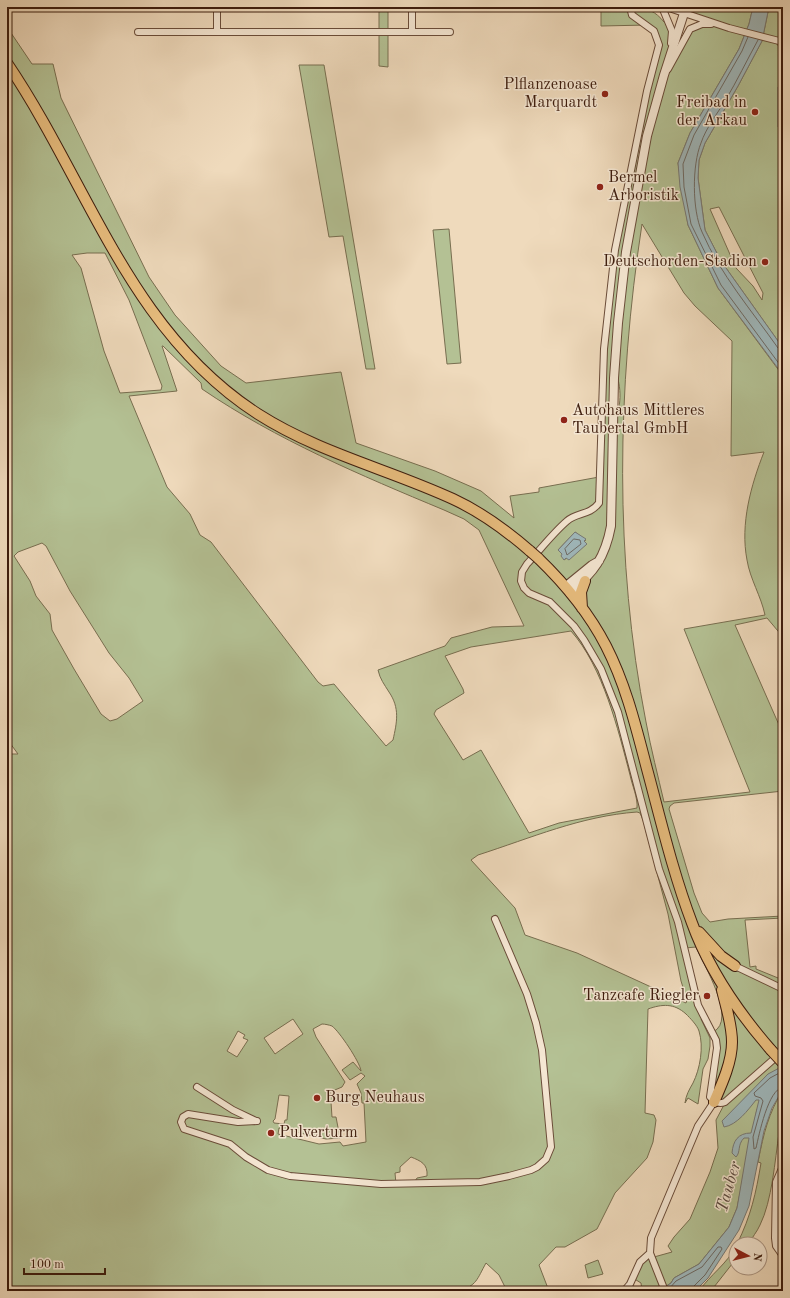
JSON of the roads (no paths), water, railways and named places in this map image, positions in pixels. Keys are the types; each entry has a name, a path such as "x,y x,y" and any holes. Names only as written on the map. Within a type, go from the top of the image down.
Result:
{"main road":[{"path":"7,63 45,125 140,296 170,336 213,380 257,414 318,447 453,500 479,513 534,555 568,590 582,608 606,647 626,692 678,884 692,924 720,982 744,1017 783,1063"},
{"path":"582,608 581,592 585,581"},
{"path":"692,924 721,956 735,966"},
{"path":"714,1102 722,1084 730,1056 732,1042 730,1019 720,982"}],"street":[{"path":"217,7 217,32"},
{"path":"412,7 412,32"},
{"path":"630,7 632,15 654,31 659,45 646,98 616,250 604,349 599,503 595,509 568,520 527,564 522,572 521,581 524,588 529,593 550,602 574,626 593,654 609,687 626,739 659,869 678,922 690,978 698,1005 716,1040 716,1056 709,1094 714,1102 720,1104 725,1102 783,1051"},
{"path":"662,7 672,31 672,38 664,75"},
{"path":"666,7 685,10 717,24 783,42"},
{"path":"568,590 585,581 595,569 610,535 613,516 612,420 614,374 626,252 647,136 664,75 685,10"},
{"path":"664,75 690,29 702,24 717,24"},
{"path":"138,32 450,32"},
{"path":"568,590 592,565 598,561"},
{"path":"197,1087 233,1110 257,1121 238,1122 188,1114 183,1117 181,1122 184,1129 230,1144 246,1157 268,1170 290,1176 381,1184 433,1184 480,1182 509,1176 537,1167 546,1159 551,1147 542,1050 527,994 495,920"},
{"path":"735,966 783,989"},
{"path":"665,1291 650,1253 651,1238 671,1187 698,1126 714,1102"},
{"path":"783,1166 776,1182 775,1230 776,1246 783,1256"},
{"path":"624,1291 630,1284 640,1262 650,1253"}],"water":[{"path":"753,7 769,7 762,41 705,143 699,160 698,178 705,230 721,261 783,348 783,375 718,288 688,225 680,187 678,163 690,133 739,49 749,24"},
{"path":"778,87 783,87 783,127 778,127"},
{"path":"575,532 586,539 584,541 587,544 569,560 566,558 564,560 561,556 562,554 558,550"},
{"path":"783,1066 783,1089 772,1108 764,1131 749,1206 739,1230 735,1236 728,1236 728,1247 708,1278 695,1291 659,1291 671,1283 674,1278 699,1264 729,1227 737,1208 749,1138 744,1138 736,1157 732,1153 737,1138 743,1134 751,1133 759,1100 756,1100 742,1116 729,1126 724,1127 722,1121 768,1074"}],"place":[{"name":"Plflanzenoase Marquardt","path":"605,94"},
{"name":"Freibad in der Arkau","path":"755,112"},
{"name":"Bermel Arboristik","path":"600,187"},
{"name":"Deutschorden-Stadion","path":"765,262"},
{"name":"Autohaus Mittleres Taubertal GmbH","path":"564,420"},
{"name":"Tanzcafe Riegler","path":"707,996"},
{"name":"Burg Neuhaus","path":"317,1098"},
{"name":"Pulverturm","path":"271,1133"}],"water label":[{"name":"Tauber","path":"729,1187"}]}
